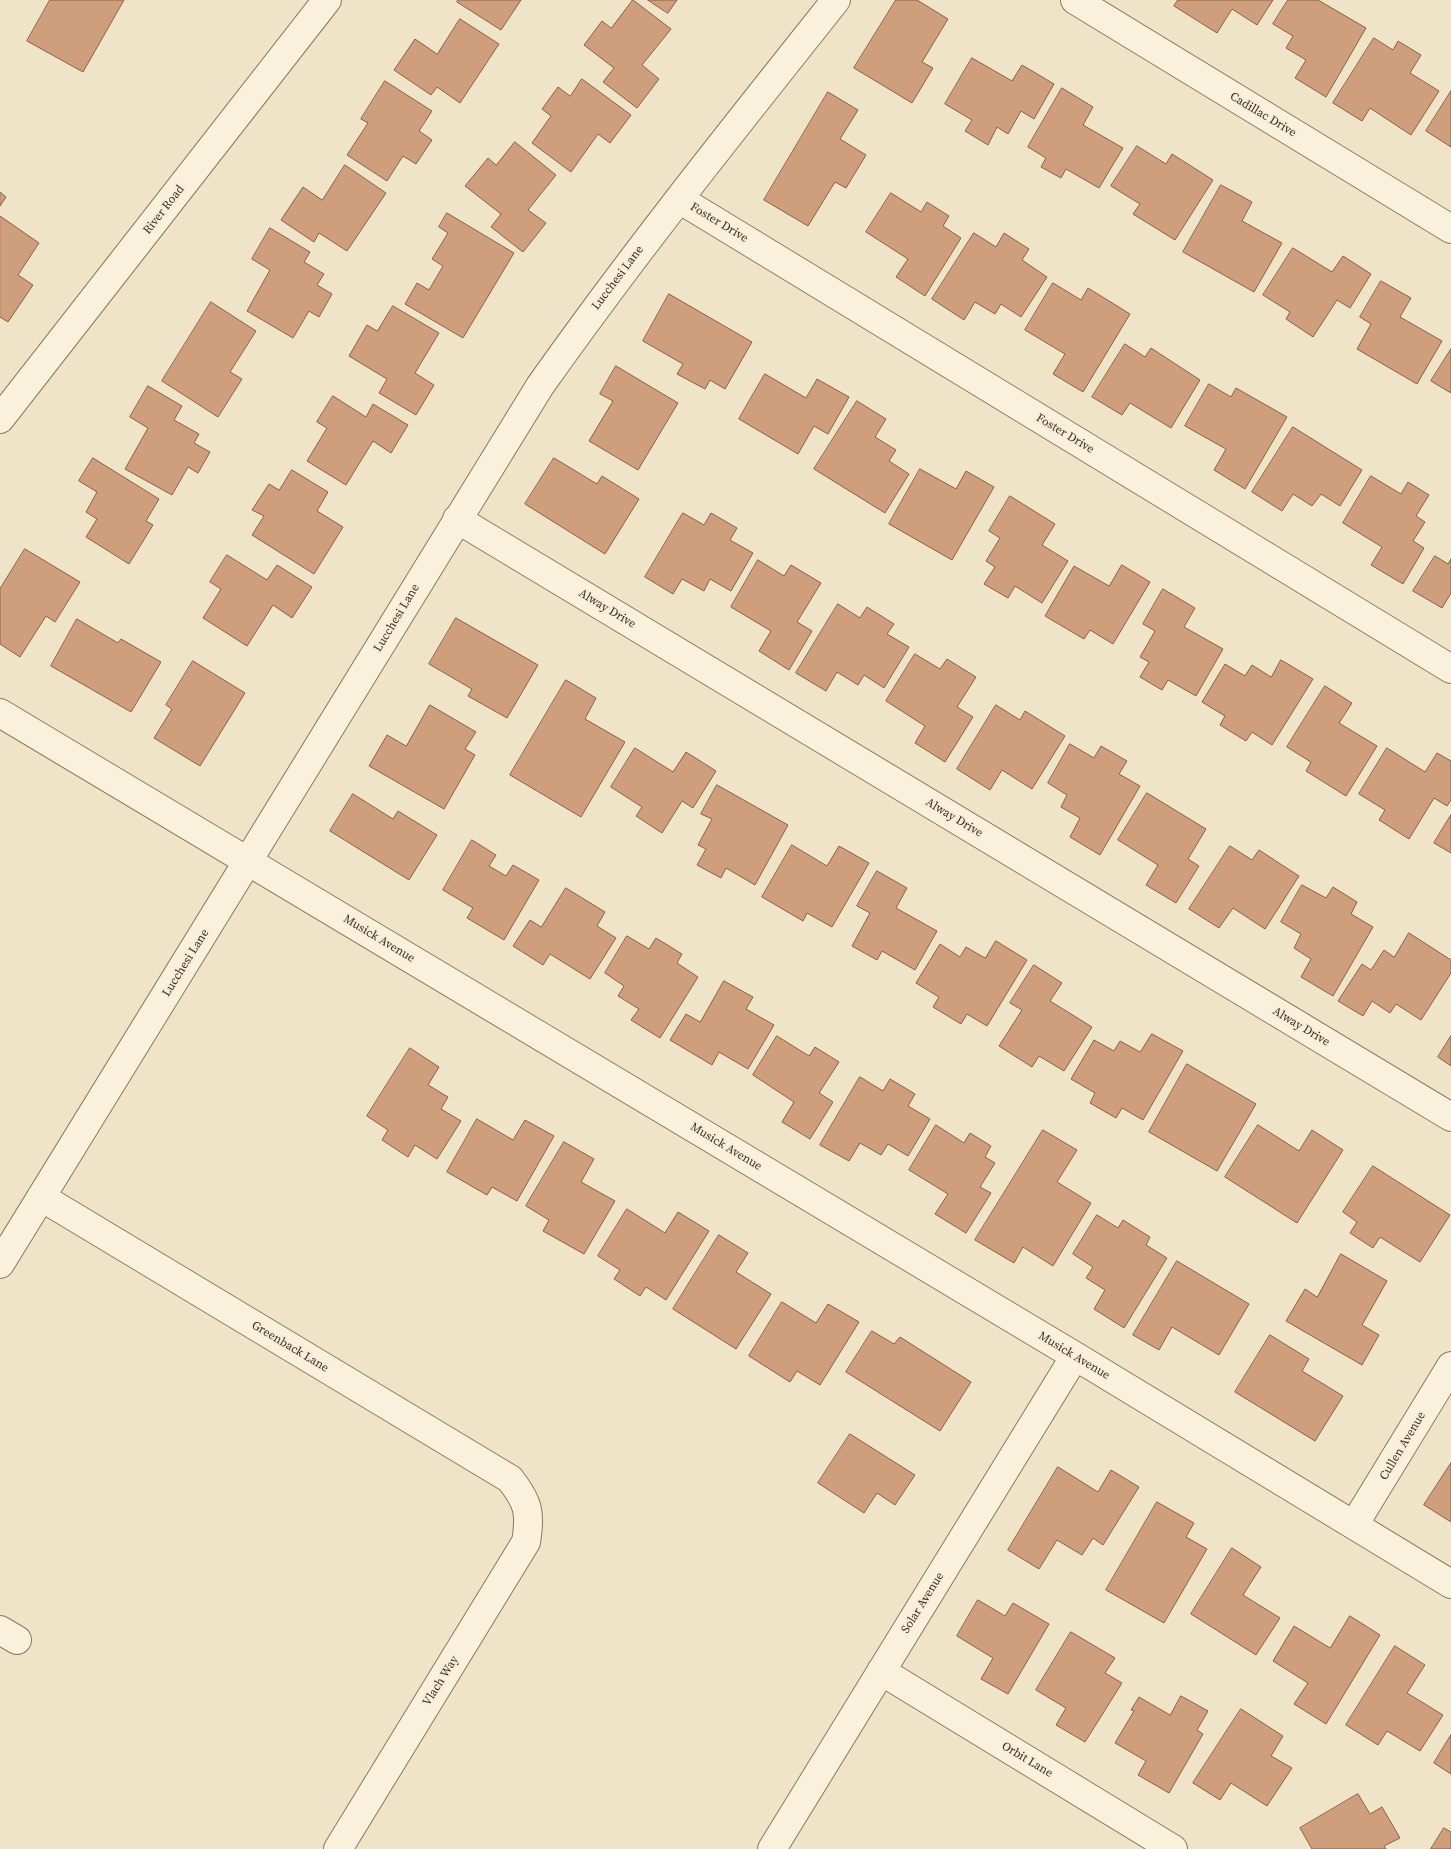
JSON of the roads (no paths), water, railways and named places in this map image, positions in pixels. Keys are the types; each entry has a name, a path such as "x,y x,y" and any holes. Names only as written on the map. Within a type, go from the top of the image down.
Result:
{"street":[{"name":"River Road","path":"0,419 327,0"},
{"name":"Lucchesi Lane","path":"0,1264 540,386 595,308 678,199 836,0"},
{"name":"Cadillac Drive","path":"1074,0 1451,229"},
{"name":"Foster Drive","path":"678,199 1451,669"},
{"name":"Alway Drive","path":"457,519 1451,1117"},
{"name":"Musick Avenue","path":"0,713 1075,1356 1451,1584"},
{"name":"Greenback Lane","path":"41,1198 510,1479 523,1496 528,1508"},
{"name":"Solar Avenue","path":"772,1849 1075,1356"},
{"name":"Cullen Avenue","path":"1354,1525 1451,1366"},
{"name":"Vlach Way","path":"338,1849 526,1542 529,1523 528,1508"},
{"name":"Orbit Lane","path":"881,1671 1173,1849"}]}
